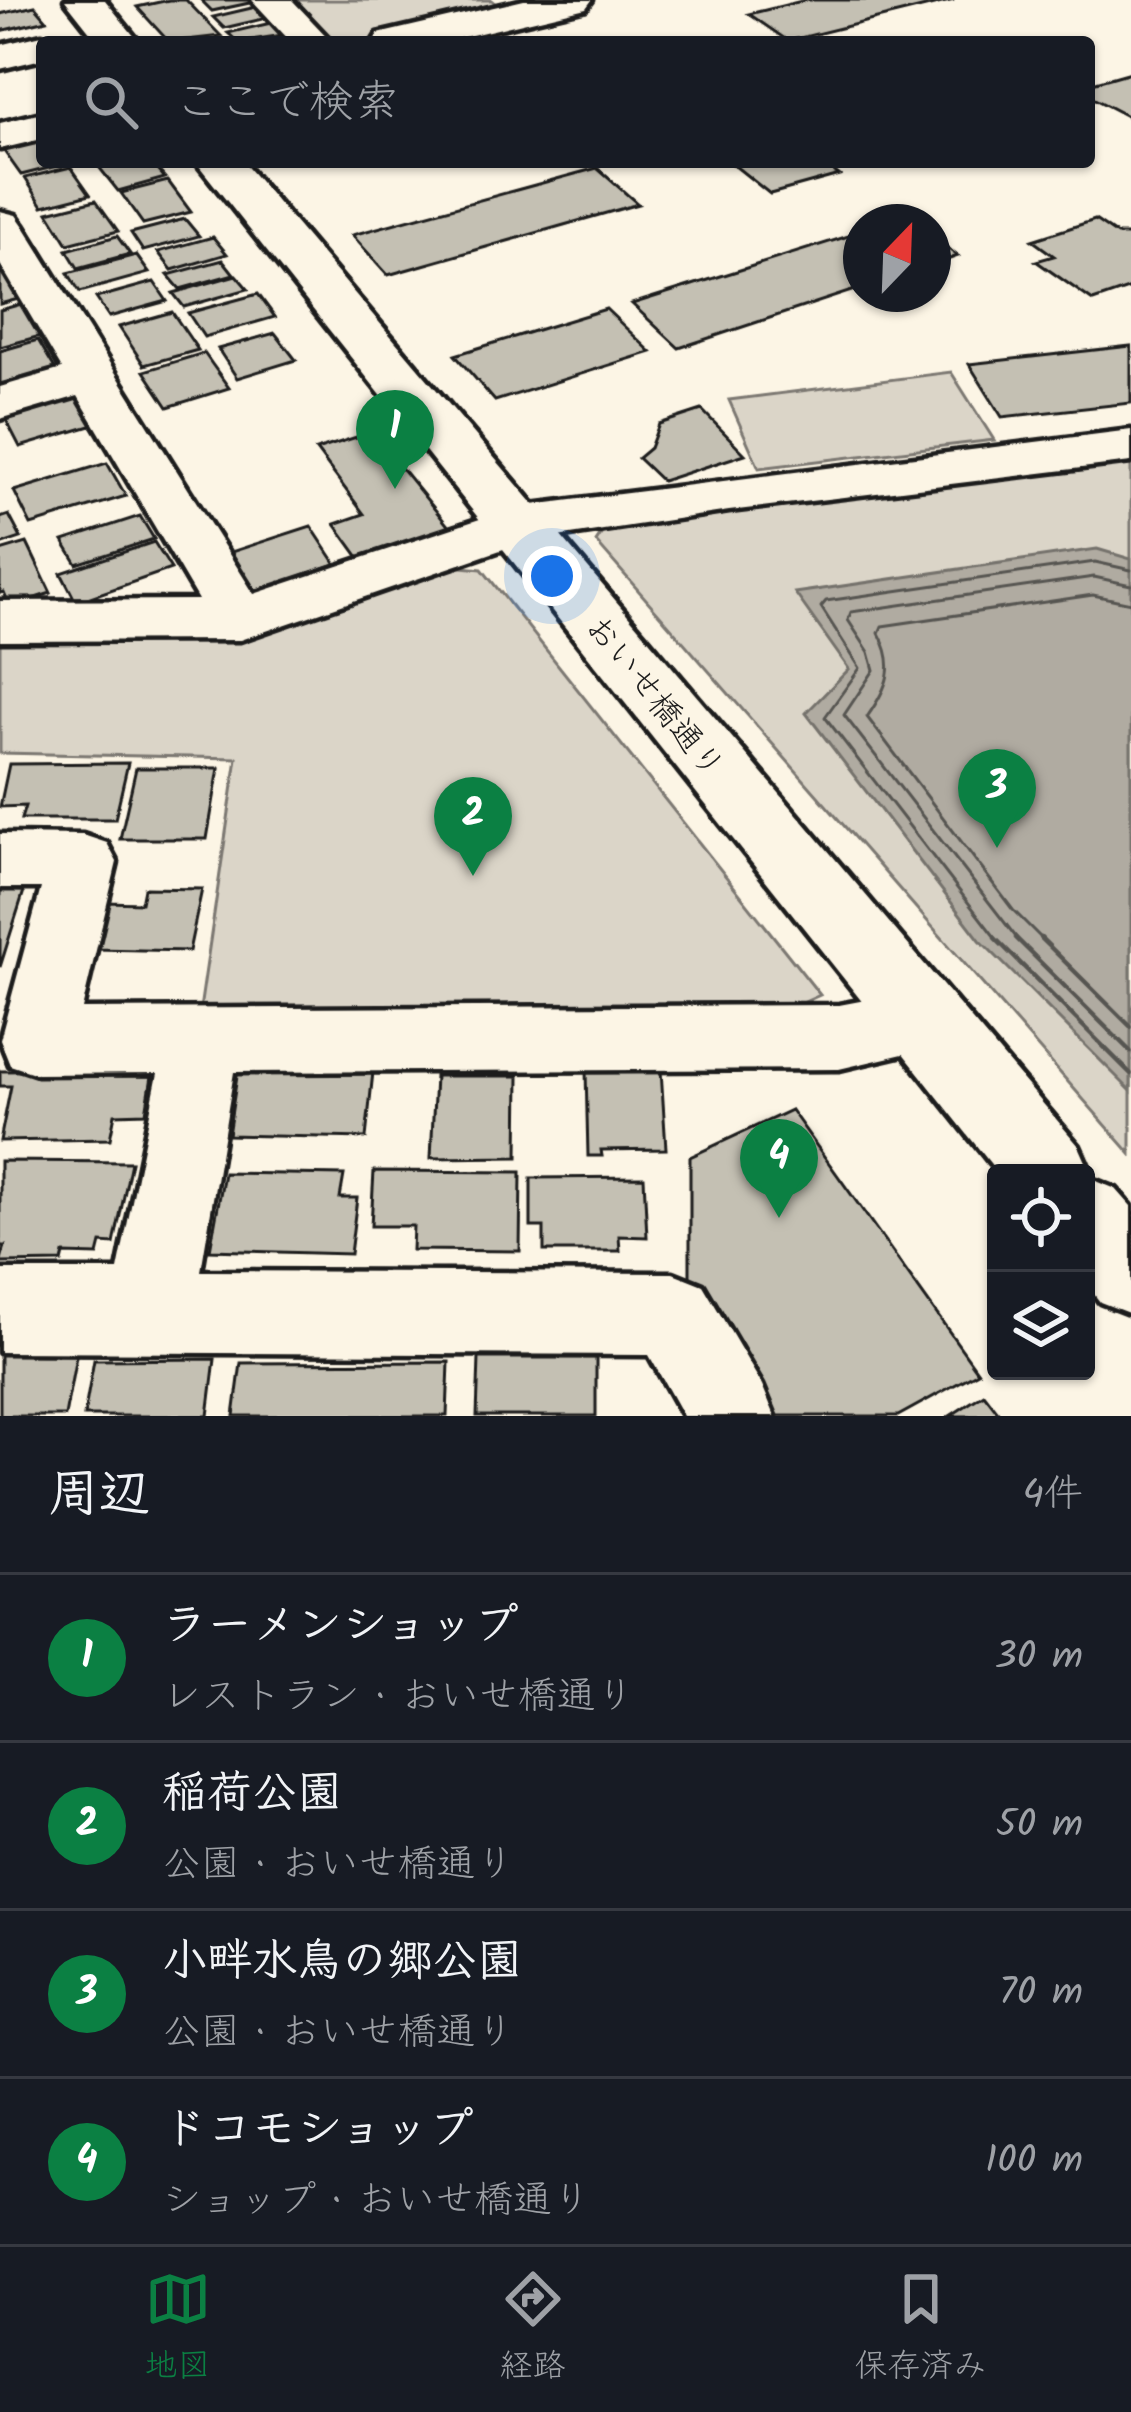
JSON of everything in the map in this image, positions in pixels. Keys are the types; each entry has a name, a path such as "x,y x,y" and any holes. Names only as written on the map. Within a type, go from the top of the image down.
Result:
{"street":[{"path":"271,0 307,36"},
{"path":"413,36 517,6 573,0"},
{"path":"0,56 36,48"},
{"path":"0,136 36,127"},
{"name":"おいせ橋通り","path":"224,168 1042,1164"},
{"path":"0,226 239,620"},
{"path":"0,403 90,377"},
{"path":"0,621 239,620 516,525 729,494 1131,446"},
{"path":"0,861 83,862 37,1042 839,1037 924,1021"},
{"path":"152,1312 202,1040"},
{"path":"1095,1228 1131,1272"},
{"path":"0,1311 673,1314 731,1416"}],"shaded area":[{"path":"289,0 492,0 504,10 391,36 327,36"},
{"path":"951,372 994,440 759,468 729,400"},
{"path":"1131,458 1131,1154 596,542 606,527"},
{"path":"441,565 482,569 820,995 791,1008 199,1016 237,758 0,753 0,636"}],"water":[{"path":"1097,549 1131,559 1131,1091 980,940 806,713 849,669 795,593"}],"building":[{"path":"186,0 221,36 164,36 137,7"},
{"path":"201,0 252,0 254,2 212,11"},
{"path":"806,0 954,0 808,36 781,36 749,14"},
{"path":"35,6 47,20 0,31 0,14"},
{"path":"256,7 267,18 224,28 213,17"},
{"path":"271,23 283,35 231,36 228,33"},
{"path":"1131,72 1131,118 1095,99 1095,82"},
{"path":"36,138 36,168 49,168 21,175 1,147"},
{"path":"72,168 90,194 43,206 25,178"},
{"path":"100,168 156,168 165,178 118,191"},
{"path":"597,168 638,204 388,275 352,235"},
{"path":"738,168 830,168 839,175 770,194"},
{"path":"168,181 191,212 143,224 121,193"},
{"path":"96,200 118,231 68,244 48,212"},
{"path":"185,219 199,236 143,251 131,233"},
{"path":"1095,220 1117,235 1131,235 1131,288 1093,301 1036,261 1054,256 1032,240"},
{"path":"117,236 130,254 78,268 67,250"},
{"path":"213,237 227,254 172,270 158,252"},
{"path":"843,238 843,294 679,348 632,304"},
{"path":"136,255 149,273 80,292 68,273"},
{"path":"223,260 234,274 180,289 168,275"},
{"path":"4,269 22,298 0,304 0,270"},
{"path":"236,275 248,289 184,307 173,293"},
{"path":"154,282 167,301 109,317 96,298"},
{"path":"258,294 275,317 204,337 188,313"},
{"path":"25,303 44,335 0,347 0,310"},
{"path":"606,309 651,352 495,401 455,355"},
{"path":"172,312 198,350 144,365 119,327"},
{"path":"275,333 296,360 237,378 218,349"},
{"path":"38,340 57,372 0,389 0,351"},
{"path":"1131,346 1131,403 1002,417 969,364"},
{"path":"204,353 229,388 168,407 144,371"},
{"path":"76,395 94,425 20,447 4,416"},
{"path":"702,410 745,454 662,481 638,458 650,448 659,424"},
{"path":"372,432 450,528 361,560 335,524 364,514 316,450"},
{"path":"107,463 126,496 31,525 14,491"},
{"path":"9,515 21,538 0,545 0,518"},
{"path":"140,516 154,539 77,564 63,541"},
{"path":"311,526 336,564 254,592 231,552"},
{"path":"154,542 171,569 76,602 61,573"},
{"path":"27,543 51,593 10,606 4,592 0,593 0,551"},
{"path":"128,763 115,819 21,819 25,806 0,807 9,764"},
{"path":"136,768 219,768 207,839 120,839"},
{"path":"144,888 202,889 189,951 95,949 107,902 141,903"},
{"path":"0,890 24,891 0,967"},
{"path":"119,1070 118,1076 152,1076 146,1113 115,1114 110,1139 0,1141 11,1086 0,1086 0,1071"},
{"path":"238,1070 373,1072 366,1138 228,1135"},
{"path":"586,1070 661,1070 666,1149 601,1150 602,1156 588,1156"},
{"path":"435,1076 519,1076 518,1157 431,1158"},
{"path":"791,1110 978,1372 898,1416 777,1416 690,1280 690,1157"},
{"path":"0,1161 131,1162 114,1244 101,1243 98,1255 64,1254 62,1262 0,1263 5,1246 0,1246"},
{"path":"374,1171 521,1172 520,1251 412,1250 413,1226 371,1226"},
{"path":"224,1173 344,1175 340,1198 357,1198 350,1254 210,1250"},
{"path":"644,1177 647,1237 619,1236 620,1251 544,1251 544,1227 531,1227 531,1178"},
{"path":"77,1351 65,1416 0,1416 0,1353"},
{"path":"479,1358 596,1358 596,1416 477,1416"},
{"path":"215,1359 208,1416 84,1416 94,1360"},
{"path":"449,1362 447,1416 234,1416 241,1363"},
{"path":"984,1394 1001,1416 950,1416"}],"place":[{"name":"ラーメンショップ","path":"395,489"},
{"name":"小畔水鳥の郷公園","path":"997,848"},
{"name":"稲荷公園","path":"473,876"},
{"name":"ドコモショップ","path":"779,1218"}]}
